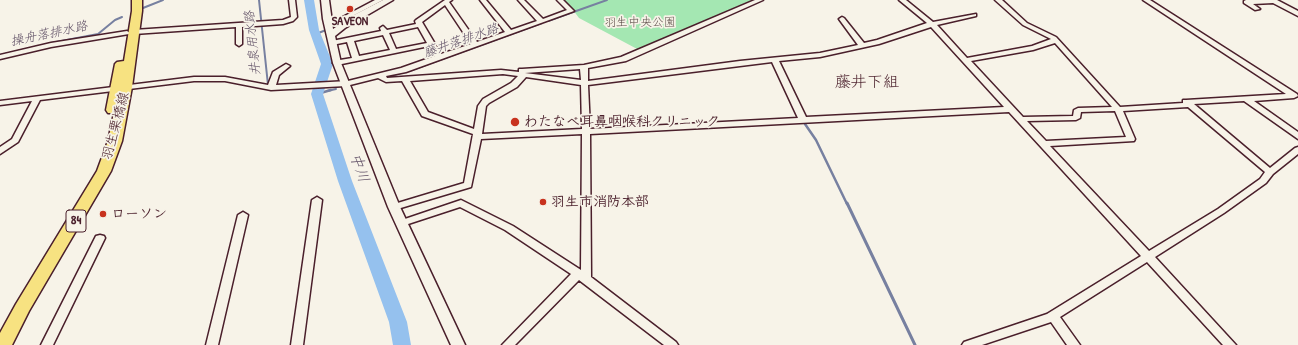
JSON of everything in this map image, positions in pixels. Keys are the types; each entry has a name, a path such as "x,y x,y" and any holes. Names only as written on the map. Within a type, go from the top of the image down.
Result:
{"main road":[{"name":"羽生栗橋線","path":"130,0 130,32"},
{"name":"羽生栗橋線","path":"3,345 22,309 104,171 115,141 121,88 137,0"},
{"name":"羽生栗橋線","path":"0,331 96,171 107,141 121,88"}],"street":[{"path":"0,57 59,44 130,32 283,22 291,20 294,17 292,0"},
{"path":"325,0 328,24 337,62 394,207 458,345"},
{"path":"328,24 341,20 380,0"},
{"path":"332,39 342,26 389,0"},
{"path":"483,0 509,32"},
{"path":"521,0 541,21"},
{"path":"0,103 194,79 225,79 271,88 346,84 403,70 571,10 560,0"},
{"path":"380,76 386,80 405,79 584,66 623,59 760,0"},
{"path":"902,0 932,24 967,60 1230,345"},
{"path":"998,0 1025,24 1056,40 1118,110 1132,140 1043,144"},
{"path":"1146,0 1296,97"},
{"path":"1257,9 1246,2 1273,0 1298,14"},
{"path":"439,57 418,21 447,1 475,44"},
{"path":"501,72 585,83 740,63 820,55 879,42 932,24 974,15"},
{"path":"842,19 862,46"},
{"path":"239,25 239,44"},
{"path":"332,39 350,39 383,30 420,25"},
{"path":"383,30 394,51"},
{"path":"350,39 356,59"},
{"path":"967,60 1033,48 1056,40"},
{"path":"337,62 431,44"},
{"path":"775,60 803,119"},
{"path":"271,88 276,74 286,66"},
{"path":"508,345 582,277 586,131 584,66"},
{"path":"394,207 468,185 482,106 486,101 514,84 524,75"},
{"path":"405,79 425,114 477,135 586,131 1012,109"},
{"path":"1270,172 1186,102 1244,98 1296,97"},
{"path":"1244,98 1298,136"},
{"path":"0,151 15,140 37,99"},
{"path":"1021,119 1076,118 1078,110 1118,110 1190,105"},
{"path":"968,345 1053,316 1221,211 1263,181 1270,172 1298,150"},
{"path":"297,345 316,200"},
{"path":"402,223 461,203 509,228 582,277 672,345"},
{"path":"212,345 243,215"},
{"path":"47,345 100,238"},
{"path":"1053,316 1074,345"}],"green space":[{"name":"羽生中央公園","path":"563,0 756,0 639,50 579,18"}],"waterway":[{"name":"操舟落排水路","path":"143,8 163,0"},
{"name":"井泉用水路","path":"259,0 268,85"},
{"name":"中川","path":"309,0 314,30 327,64 317,94 345,181 398,322 402,345"},
{"name":"藤井落排水路","path":"548,21 607,0"},
{"name":"操舟落排水路","path":"51,43 98,34 115,20 122,17"},
{"path":"334,26 348,19"},
{"name":"藤井落排水路","path":"386,77 412,70 542,23"},
{"path":"316,34 326,30"},
{"name":"操舟落排水路","path":"0,55 27,49"},
{"name":"藤井落排水路","path":"329,90 336,89"},
{"name":"藤井落排水路","path":"317,94 329,90"},
{"path":"805,124 816,140 847,204"},
{"path":"847,203 915,345"}],"place":[{"name":"SAVEON","path":"350,9"},
{"name":"わたなべ耳鼻咽喉科クリニック","path":"515,122"},
{"name":"羽生市消防本部","path":"543,202"},
{"name":"ローソン","path":"103,214"}],"district":[{"name":"藤井下組","path":"867,83"}]}
